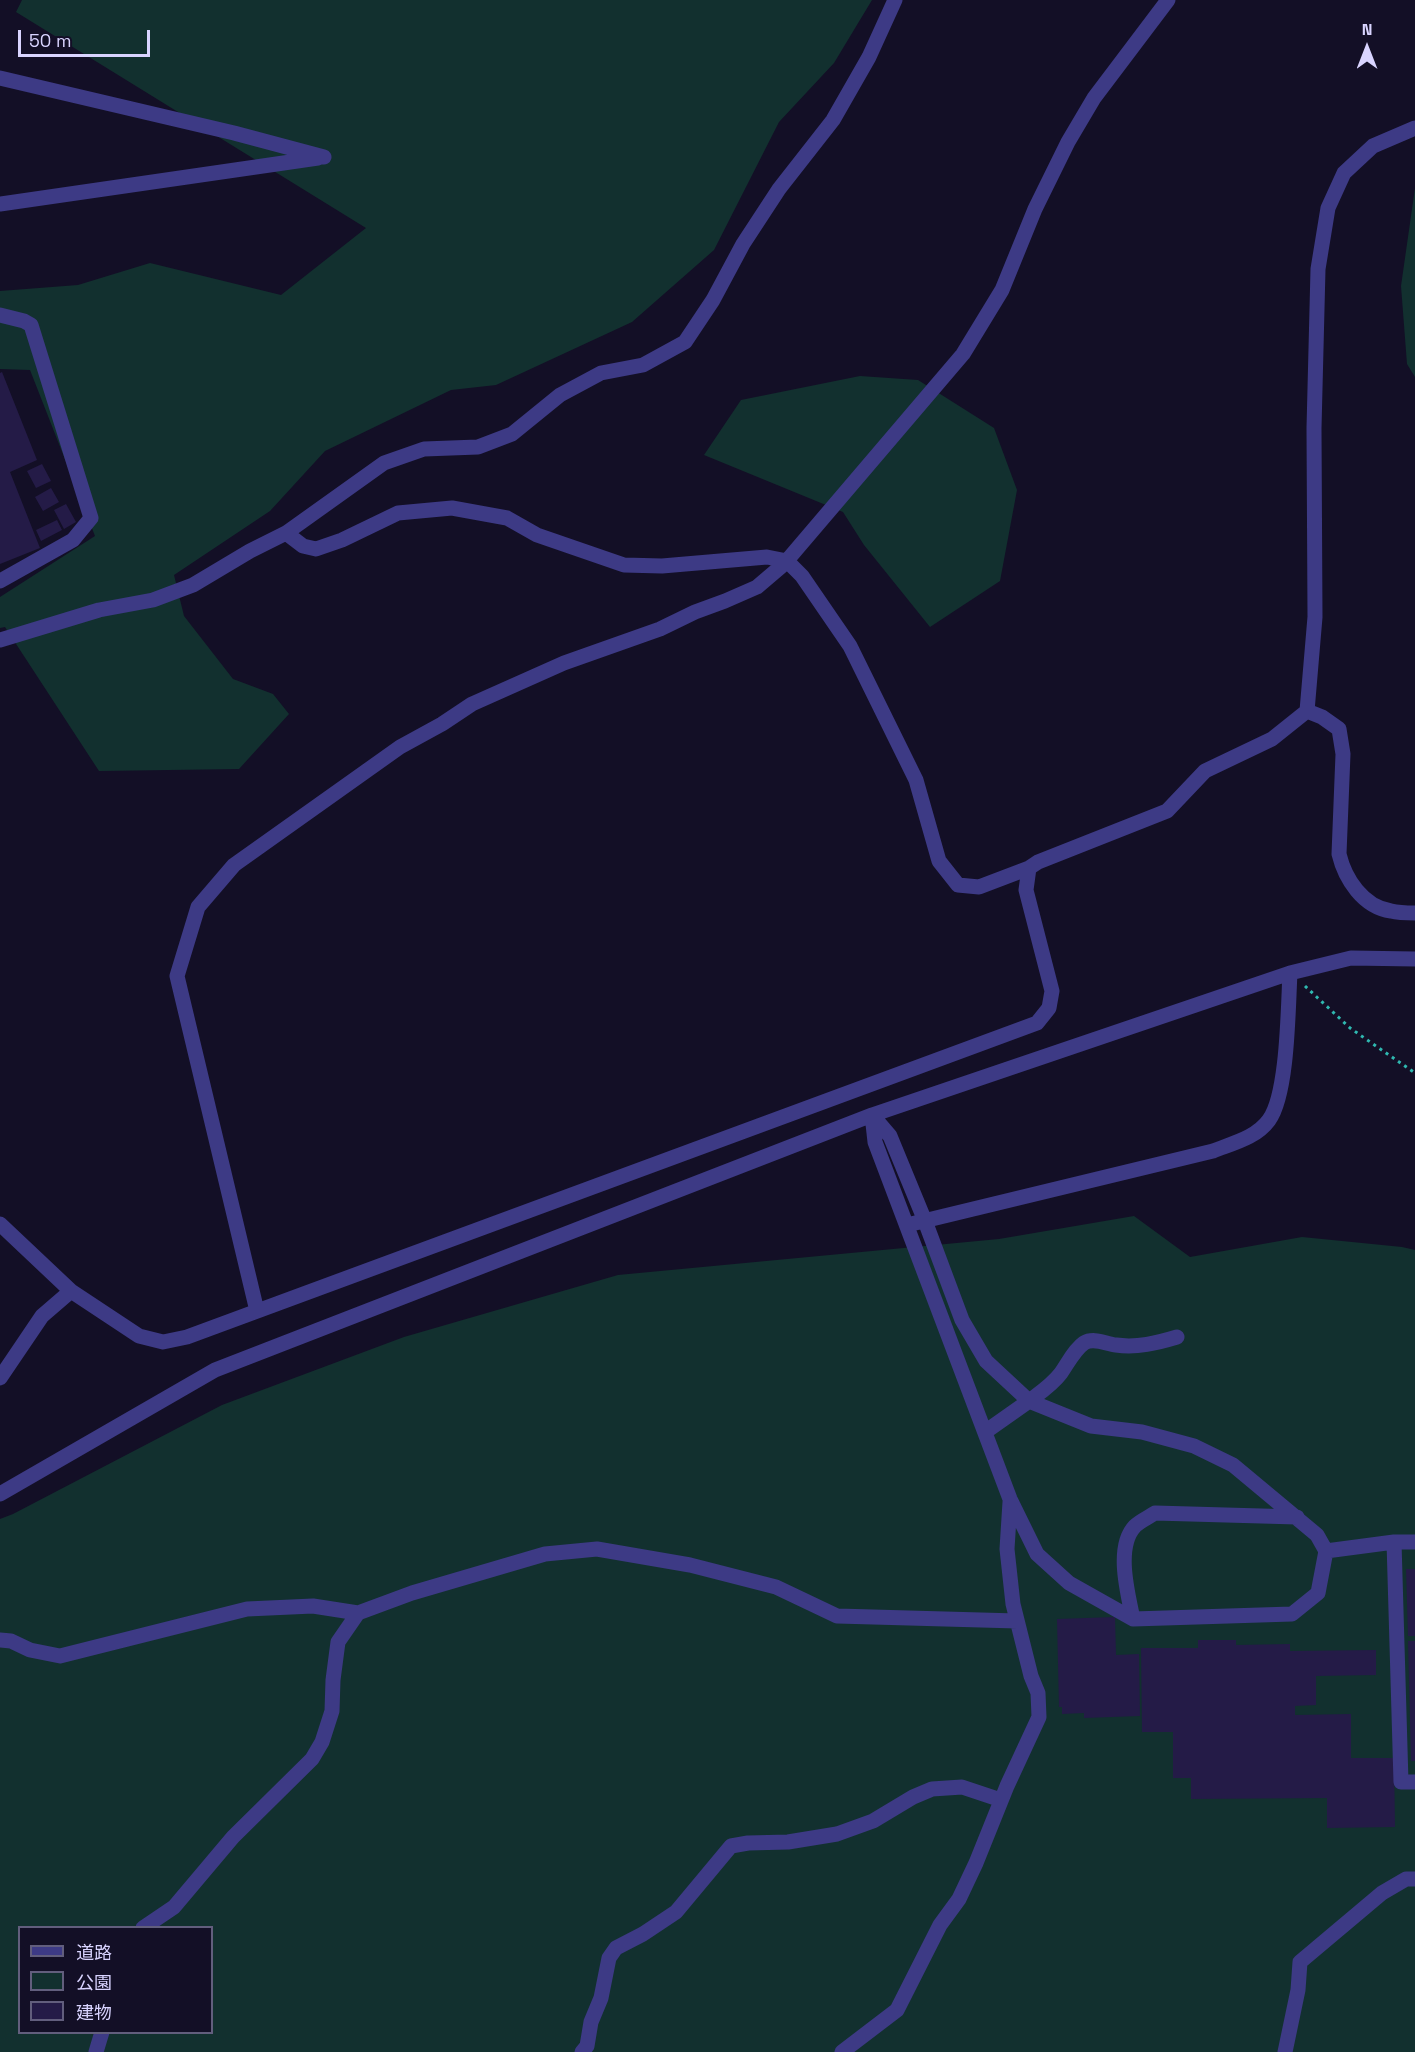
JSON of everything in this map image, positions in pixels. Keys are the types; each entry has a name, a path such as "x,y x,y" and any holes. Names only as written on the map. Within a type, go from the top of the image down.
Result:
{"street":[{"path":"0,640 99,610 153,600 193,585 250,551 286,533 384,463 424,449 478,447 512,434 560,395 602,373 643,365 685,342 713,300 743,244 779,189 833,120 869,57 895,0"},
{"path":"257,1311 177,976 198,907 234,865 400,747 472,704 564,663 660,629 757,587 787,561 963,354 1002,290 1035,209 1068,141 1094,98 1168,0"},
{"path":"0,78 234,133 324,157 0,204"},
{"path":"286,533 303,546 316,549 342,540 398,513 453,508 507,518 537,535 624,565 662,566 767,558 787,561 802,576 850,646 916,780 939,861 958,885 979,887 1167,811 1205,771 1272,739 1307,711 1315,617 1314,428 1318,269 1328,208 1344,173 1373,146 1415,128"},
{"path":"0,315 31,325 91,518 73,540 0,581"},
{"path":"1307,711 1322,717 1339,729 1343,754 1339,854 1343,870 1365,899 1388,911 1415,913"},
{"path":"0,1224 71,1291 139,1336 163,1342 187,1337 1037,1023 1049,1008 1052,991 1026,890 1029,868"},
{"path":"0,1494 215,1370 872,1115 1290,973 1351,958 1415,959"},
{"path":"907,1225 1213,1150 1249,1137 1270,1119 1282,1087 1290,973"},
{"path":"872,1115 890,1136 962,1320 986,1361 1029,1401 1091,1426 1142,1432 1194,1446 1233,1465 1317,1535 1326,1551 1318,1593 1292,1614 1133,1619 1069,1583 1036,1554 1010,1499 875,1142 872,1115"},
{"path":"0,1378 42,1316 71,1291"},
{"path":"985,1432 1048,1388 1076,1350 1086,1342 1101,1341 1117,1345 1147,1346 1177,1337"},
{"path":"842,2052 897,2010 940,1925 963,1890 1039,1717 1038,1693 1030,1676 1013,1604 1007,1549 1010,1499"},
{"path":"1133,1619 1124,1577 1127,1539 1135,1526 1155,1513 1297,1517"},
{"path":"1326,1551 1394,1542 1415,1542"},
{"path":"1394,1542 1401,1782 1415,1782"},
{"path":"0,1640 10,1641 30,1650 60,1656 247,1609 313,1606 358,1612 412,1593 545,1554 597,1549 690,1565 776,1587 837,1616 1017,1621"},
{"path":"146,1926 174,1907 233,1837 312,1759 322,1742 332,1711 338,1642 358,1612"},
{"path":"582,2052 587,2046 591,2022 601,1998 609,1958 616,1948 643,1934 676,1912 731,1846 748,1843 788,1842 837,1834 873,1821 932,1788 962,1787 1001,1800"},
{"path":"1285,2052 1298,1990 1300,1962 1382,1893 1406,1879 1415,1879"},
{"path":"96,2052 101,2034"}],"path":[{"path":"1290,973 1350,1028 1415,1073"}],"green space":[{"path":"22,0 872,0 834,63 779,122 714,250 632,322 496,385 451,390 325,451 270,511 174,575 184,616 233,679 273,694 289,714 239,769 99,771 5,627 0,628 0,597 95,536 30,370 0,369 0,291 78,285 150,263 281,295 366,228 16,12"},
{"path":"1415,188 1415,377 1407,364 1401,286"},
{"path":"860,376 918,380 994,428 1017,490 1000,581 930,627 864,545 843,512 704,455 741,400"},
{"path":"1134,1216 1190,1257 1302,1237 1415,1250 1415,2052 0,2052 0,1519 222,1405 404,1337 618,1275 999,1239"}],"building":[{"path":"2,372 37,460 10,472 40,548 0,564 0,373"},
{"path":"42,464 51,481 36,488 27,471"},
{"path":"51,488 59,502 43,511 35,497"},
{"path":"66,504 76,522 64,529 54,510"},
{"path":"57,520 62,530 41,541 36,530"},
{"path":"1406,1569 1415,1569 1415,1636 1408,1636"},
{"path":"1115,1617 1116,1655 1139,1654 1140,1716 1084,1718 1084,1713 1062,1714 1062,1707 1059,1707 1057,1619"},
{"path":"1198,1640 1236,1640 1236,1645 1290,1644 1290,1651 1376,1650 1376,1675 1316,1676 1316,1705 1295,1706 1295,1715 1351,1714 1351,1758 1394,1758 1395,1827 1327,1828 1327,1798 1191,1799 1191,1778 1173,1778 1173,1732 1142,1732 1141,1648 1198,1648"},
{"path":"1408,1641 1415,1641 1415,1761 1411,1761"}]}
